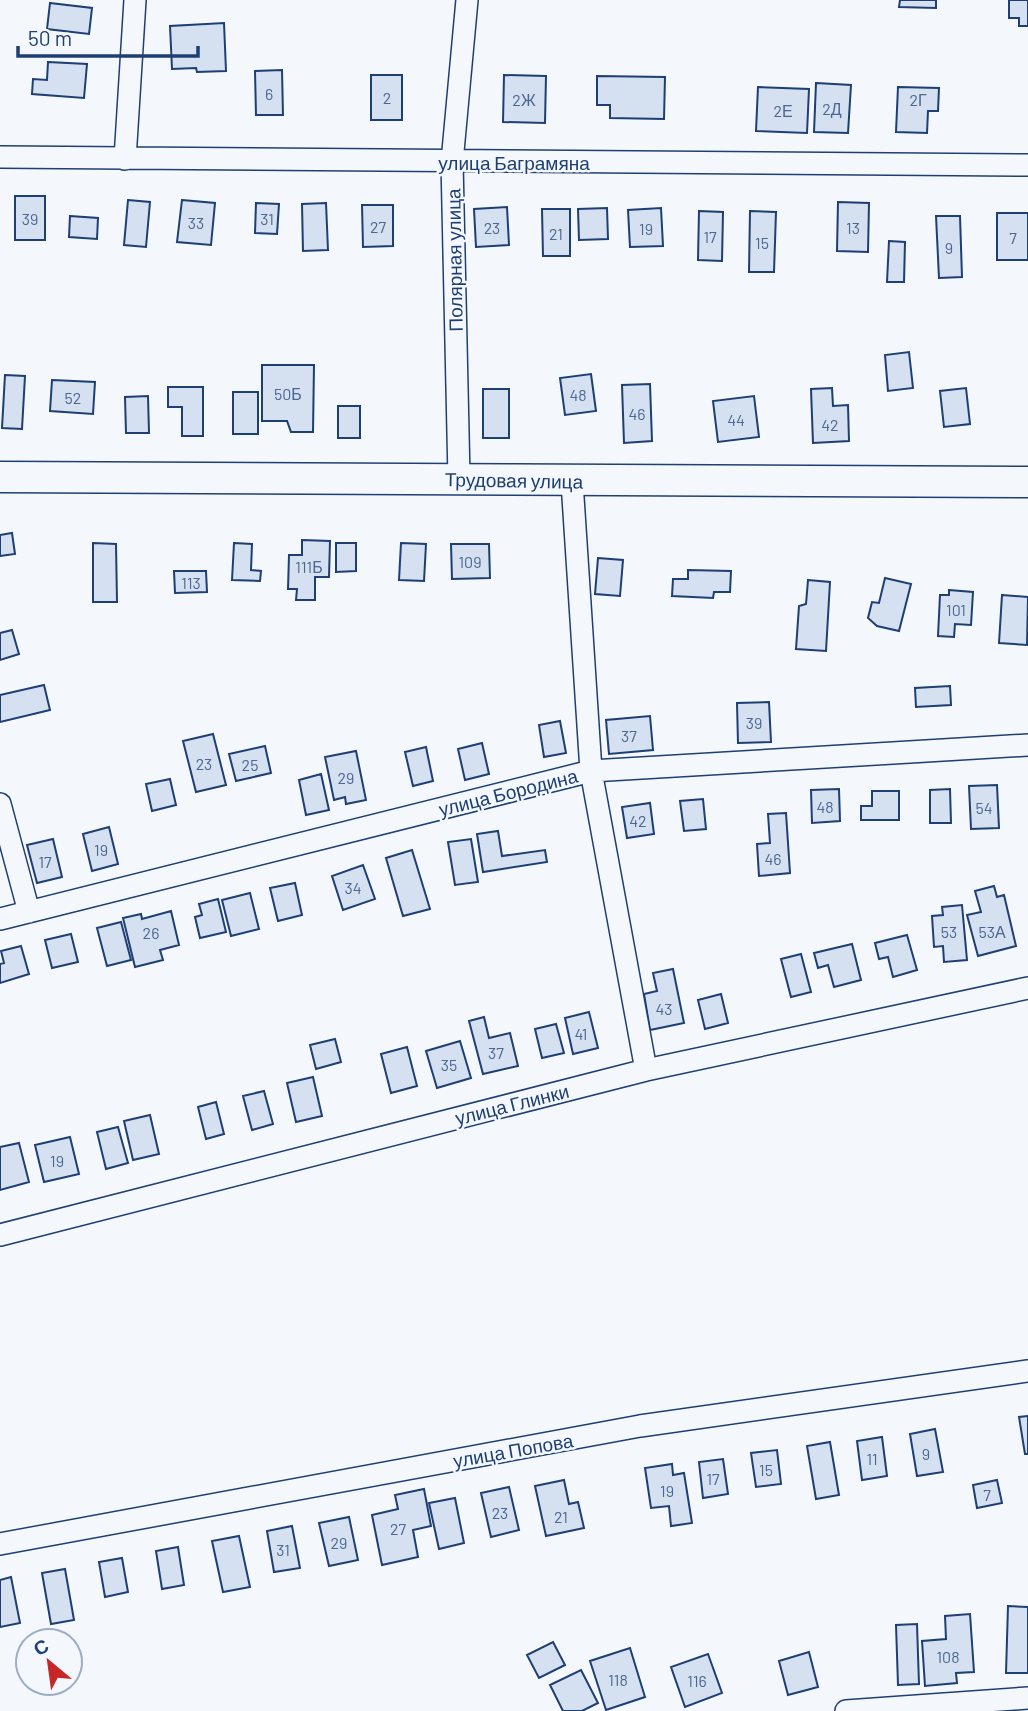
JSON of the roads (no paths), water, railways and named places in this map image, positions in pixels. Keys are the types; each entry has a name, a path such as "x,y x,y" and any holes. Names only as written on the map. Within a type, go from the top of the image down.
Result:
{"main road":[{"name":"Трудовая улица","path":"0,477 459,478 572,482 1028,482"}],"street":[{"path":"125,159 135,0"},
{"name":"Полярная улица","path":"459,478 452,162 467,0"},
{"name":"улица Баграмяна","path":"0,157 1028,165"},
{"path":"572,482 591,771 646,1070"},
{"name":"улица Бородина","path":"0,919 591,771 1028,745"},
{"path":"0,804 29,912"},
{"name":"улица Глинки","path":"0,1235 646,1070 1028,989"},
{"name":"улица Попова","path":"0,1544 640,1426 1028,1371"},
{"path":"847,1711 1028,1698"}]}
